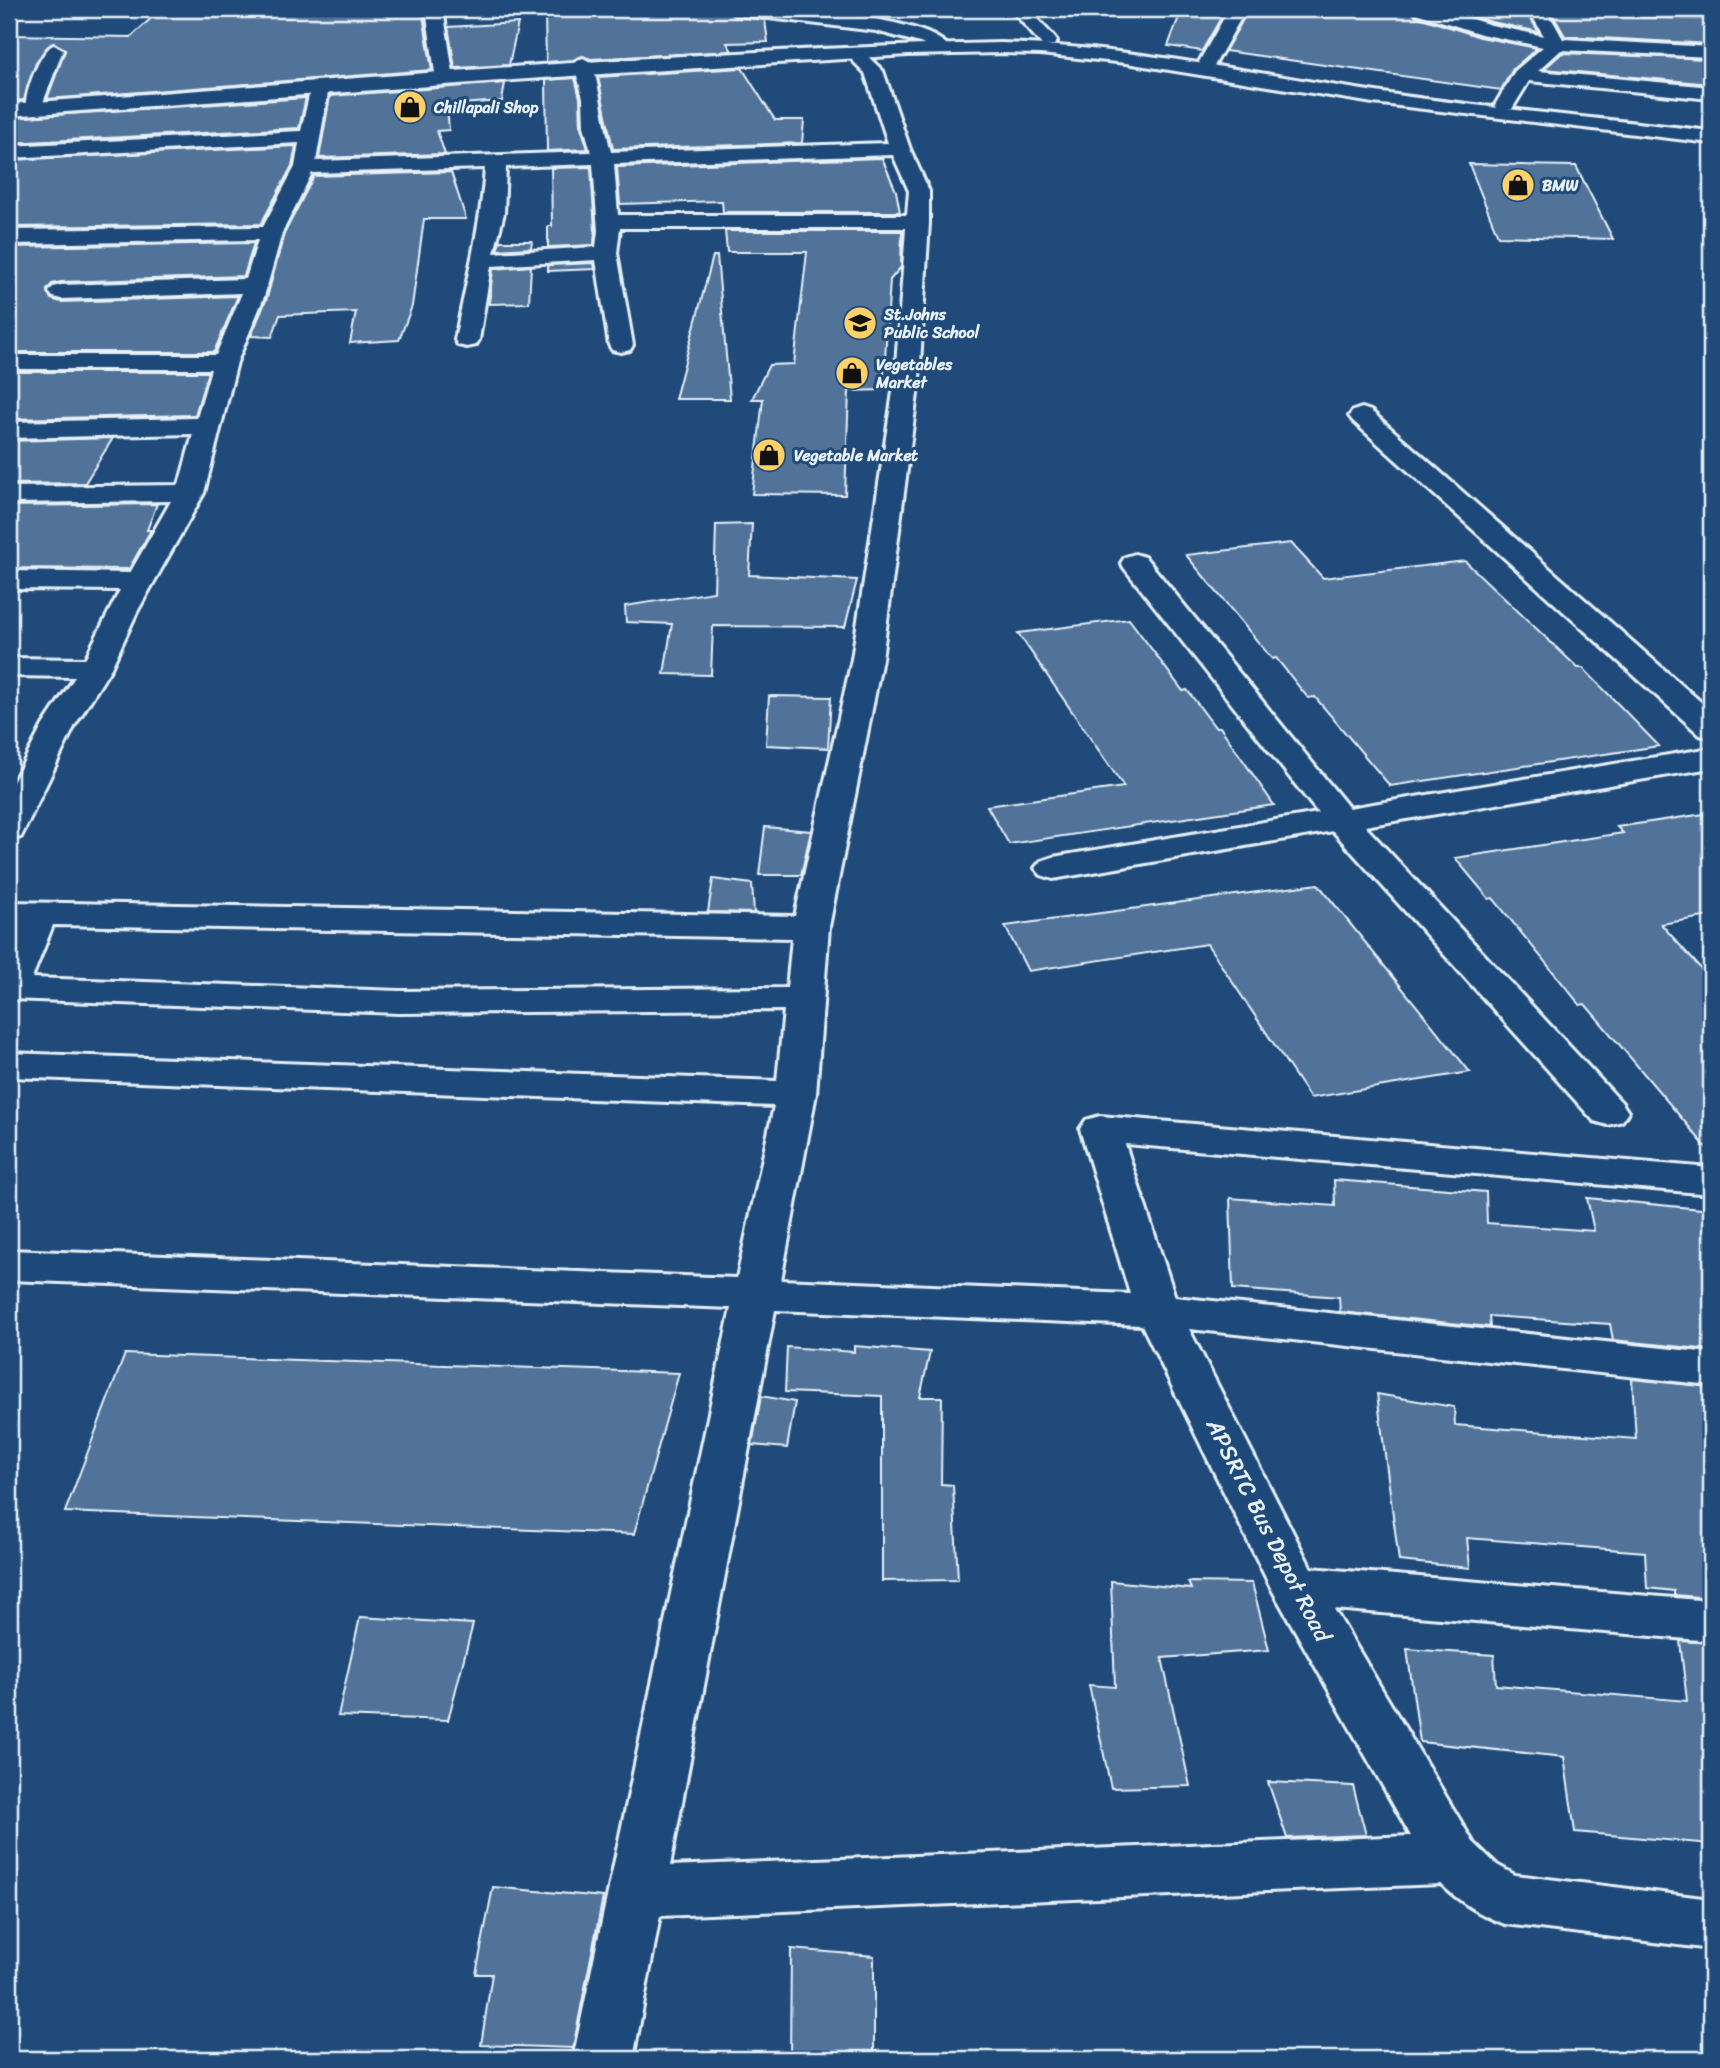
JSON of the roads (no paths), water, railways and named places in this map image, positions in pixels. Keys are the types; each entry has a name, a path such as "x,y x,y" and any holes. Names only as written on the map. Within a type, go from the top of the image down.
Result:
{"street":[{"path":"435,9 444,73"},
{"path":"735,9 937,45 1081,52 1411,102 1711,137"},
{"path":"1019,9 1048,41"},
{"path":"1208,62 1237,9"},
{"path":"1422,9 1433,15 1487,30 1557,44 1711,52"},
{"path":"1530,9 1541,16 1557,44"},
{"path":"603,2059 796,1094 811,926 867,659 907,380 919,191 900,149 874,72 851,28"},
{"path":"9,102 34,104 320,87 584,66 851,28 899,30 937,45"},
{"path":"9,110 34,104 444,73 1048,41 1208,62 1380,89 1711,127"},
{"path":"1505,105 1522,75 1557,44"},
{"path":"34,104 54,50"},
{"path":"584,66 593,98 594,126 603,159 607,253 621,345"},
{"path":"1522,75 1711,93"},
{"path":"9,830 18,786 96,668 122,612 190,493 225,362 252,297 271,233 305,167 320,87"},
{"path":"9,152 310,136"},
{"path":"305,167 900,149"},
{"path":"467,340 481,260 493,214 496,160"},
{"path":"607,222 770,211 918,223"},
{"path":"9,237 271,233"},
{"path":"481,260 607,253"},
{"path":"61,292 254,286"},
{"path":"9,362 225,362"},
{"path":"1362,416 1711,727"},
{"path":"9,430 208,425"},
{"path":"9,495 190,493"},
{"path":"1135,563 1341,820 1608,1112"},
{"path":"9,580 140,582"},
{"path":"9,667 96,668"},
{"path":"1054,868 1711,758"},
{"path":"804,999 399,1002 9,988 24,913 811,926"},
{"path":"9,1065 796,1094"},
{"name":"APSRTC Bus Depot Road","path":"1711,1181 1100,1129 1157,1310 1295,1586 1452,1859 1477,1882 1505,1899 1711,1924"},
{"path":"9,1265 1157,1310 1711,1368"},
{"path":"1295,1586 1711,1621"},
{"path":"636,1892 1452,1859"}],"place":[{"name":"Chillapali Shop","path":"410,107"},
{"name":"BMW","path":"1518,185"},
{"name":"St.Johns Public School","path":"860,323"},
{"name":"Vegetables Market","path":"852,373"},
{"name":"Vegetable Market","path":"769,455"}]}
